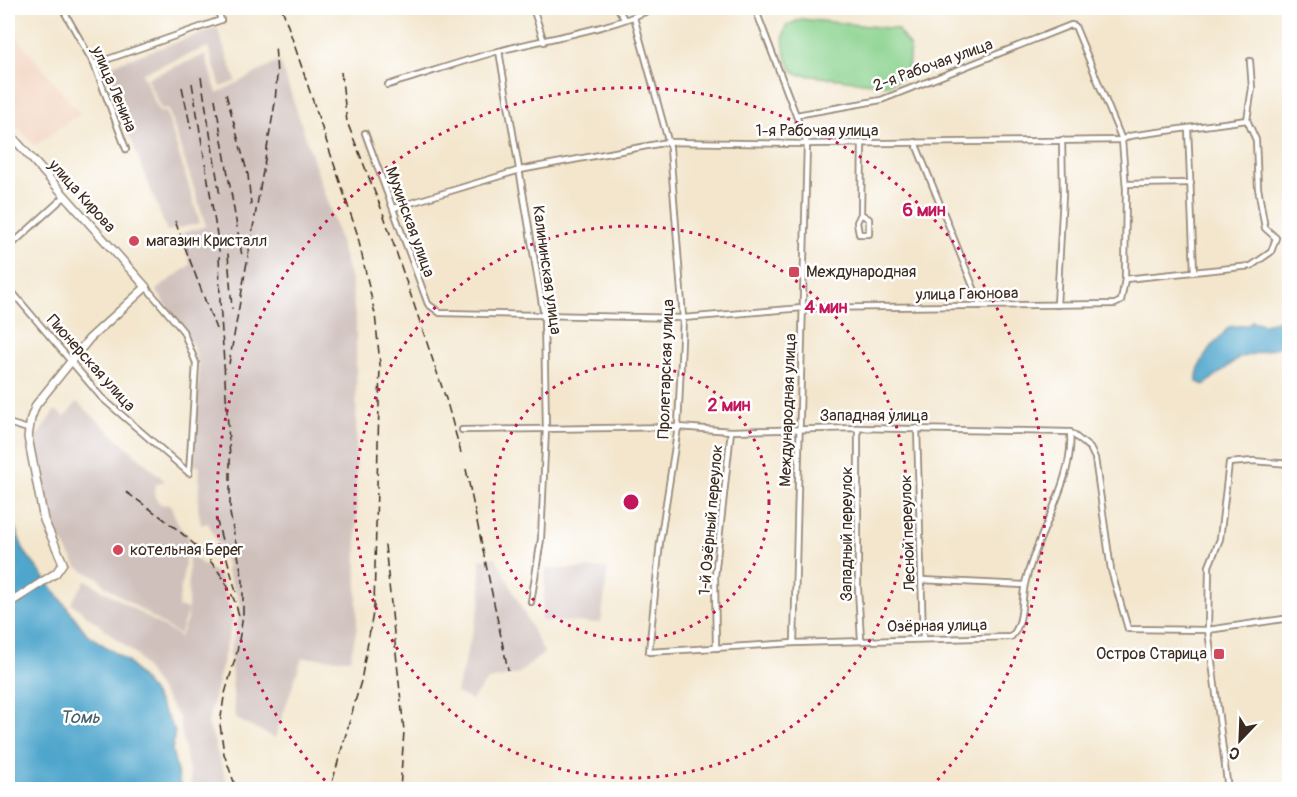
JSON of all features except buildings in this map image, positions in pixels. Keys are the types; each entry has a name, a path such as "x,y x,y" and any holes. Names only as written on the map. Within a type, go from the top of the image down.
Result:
{"main road":[{"name":"улица Кирова","path":"8,132 146,287"},
{"path":"8,603 56,573 63,563 42,512 28,429 36,405 70,360 146,287"}],"street":[{"name":"улица Ленина","path":"62,8 94,64 126,149"},
{"path":"94,64 221,20 217,8"},
{"path":"533,8 544,42"},
{"path":"618,8 624,19"},
{"path":"388,85 499,51 544,42 634,17 654,8"},
{"name":"Международная улица","path":"755,8 807,144 794,643"},
{"path":"1285,8 1290,18"},
{"name":"Пролетарская улица","path":"634,17 668,142 683,318 678,427 660,542 649,652"},
{"name":"2-я Рабочая улица","path":"796,115 881,100 1071,25 1075,26 1122,140"},
{"name":"Калининская улица","path":"499,51 544,316 546,428 541,539 531,602"},
{"path":"1122,140 1126,184 1125,279 1251,266 1271,252 1276,238 1265,228 1258,188 1256,140 1247,120 1252,88 1250,62"},
{"name":"1-я Рабочая улица","path":"394,208 520,170 668,142 807,144 1122,140 1129,136 1247,120"},
{"path":"1188,128 1194,272"},
{"name":"Мухинская улица","path":"365,133 428,304 440,313"},
{"path":"1058,305 1063,195 1062,141"},
{"path":"915,142 981,306"},
{"path":"861,214 862,143"},
{"path":"1126,184 1191,183"},
{"path":"8,248 64,197"},
{"name":"улица Гаюнова","path":"440,313 683,318 803,308 1115,304 1121,301 1125,279"},
{"name":"Пионерская улица","path":"8,287 100,397 189,473"},
{"name":"улица Кирова","path":"146,287 183,331 196,363 189,473"},
{"path":"8,423 28,429"},
{"name":"Западная улица","path":"462,430 678,427 731,431 799,428 917,428 1070,432"},
{"name":"Западный переулок","path":"858,428 858,588 861,640"},
{"name":"Лесной переулок","path":"917,428 923,638"},
{"name":"1-й Озёрный переулок","path":"716,648 716,560 731,431"},
{"path":"1070,432 1090,448 1095,458 1111,570 1128,629 1208,630 1290,618"},
{"name":"Озёрная улица","path":"649,652 861,640 1011,637 1017,631 1024,585 1068,458 1070,432"},
{"path":"1228,789 1208,630 1209,566 1220,539 1229,463 1290,464"},
{"path":"922,580 1024,585"}],"shaded area":[{"path":"217,28 236,81 221,87 208,47 142,73 159,112 166,112 200,223 167,231 103,68"},
{"path":"11,30 80,114 34,146 8,115 8,33"},
{"path":"205,55 217,93 280,61 351,280 356,325 357,628 350,659 302,658 275,738 235,718 230,652 241,606 226,569 228,566 208,523 201,525 198,508 200,466 193,465 199,373 194,347 156,290 190,265 182,233 206,226 168,108 161,109 147,78"},
{"path":"77,402 165,481 156,484 154,491 156,499 161,504 170,505 180,528 189,536 178,607 188,609 189,555 219,575 233,619 208,722 229,789 192,789 179,718 136,654 71,603 86,580 180,637 188,617 188,610 179,635 104,585 99,578 78,568 47,517 31,432 38,435 55,410 65,417"},
{"path":"496,557 544,653 518,674 488,680 471,700 456,693 481,601 480,559"},
{"path":"608,568 601,623 541,621 546,569"}],"green space":[{"path":"801,19 897,29 910,47 908,68 903,77 889,85 796,74 786,58 783,39 786,26"}],"water":[{"path":"1284,319 1289,323 1289,344 1239,358 1204,385 1197,382 1197,374 1203,359 1229,327 1247,325 1252,321 1264,324"},
{"name":"Томь","path":"8,510 24,551 87,634 127,661 151,690 175,731 172,750 181,789 8,789"}],"railway":[{"path":"282,8 357,233 375,314 380,364 374,607 361,681 330,790"},
{"path":"229,364 275,103 277,75 275,44"},
{"path":"341,72 347,122 383,213 446,399 461,453"},
{"path":"201,77 220,196"},
{"path":"192,83 219,247 220,301 230,458 230,513 243,581 243,616 220,724 224,754 234,782"},
{"path":"182,87 191,129"},
{"path":"226,94 248,175 251,205"},
{"path":"215,99 242,256"},
{"path":"175,221 216,329"},
{"path":"227,240 232,309"},
{"path":"466,469 508,670"},
{"path":"126,492 178,530 209,560 222,577 239,616"},
{"path":"216,518 236,592"},
{"path":"385,545 404,731 400,790"}],"place":[{"name":"магазин Кристалл","path":"134,241"},
{"name":"Международная","path":"794,272"},
{"name":"котельная Берег","path":"118,550"},
{"name":"Остров Старица","path":"1219,654"}]}
